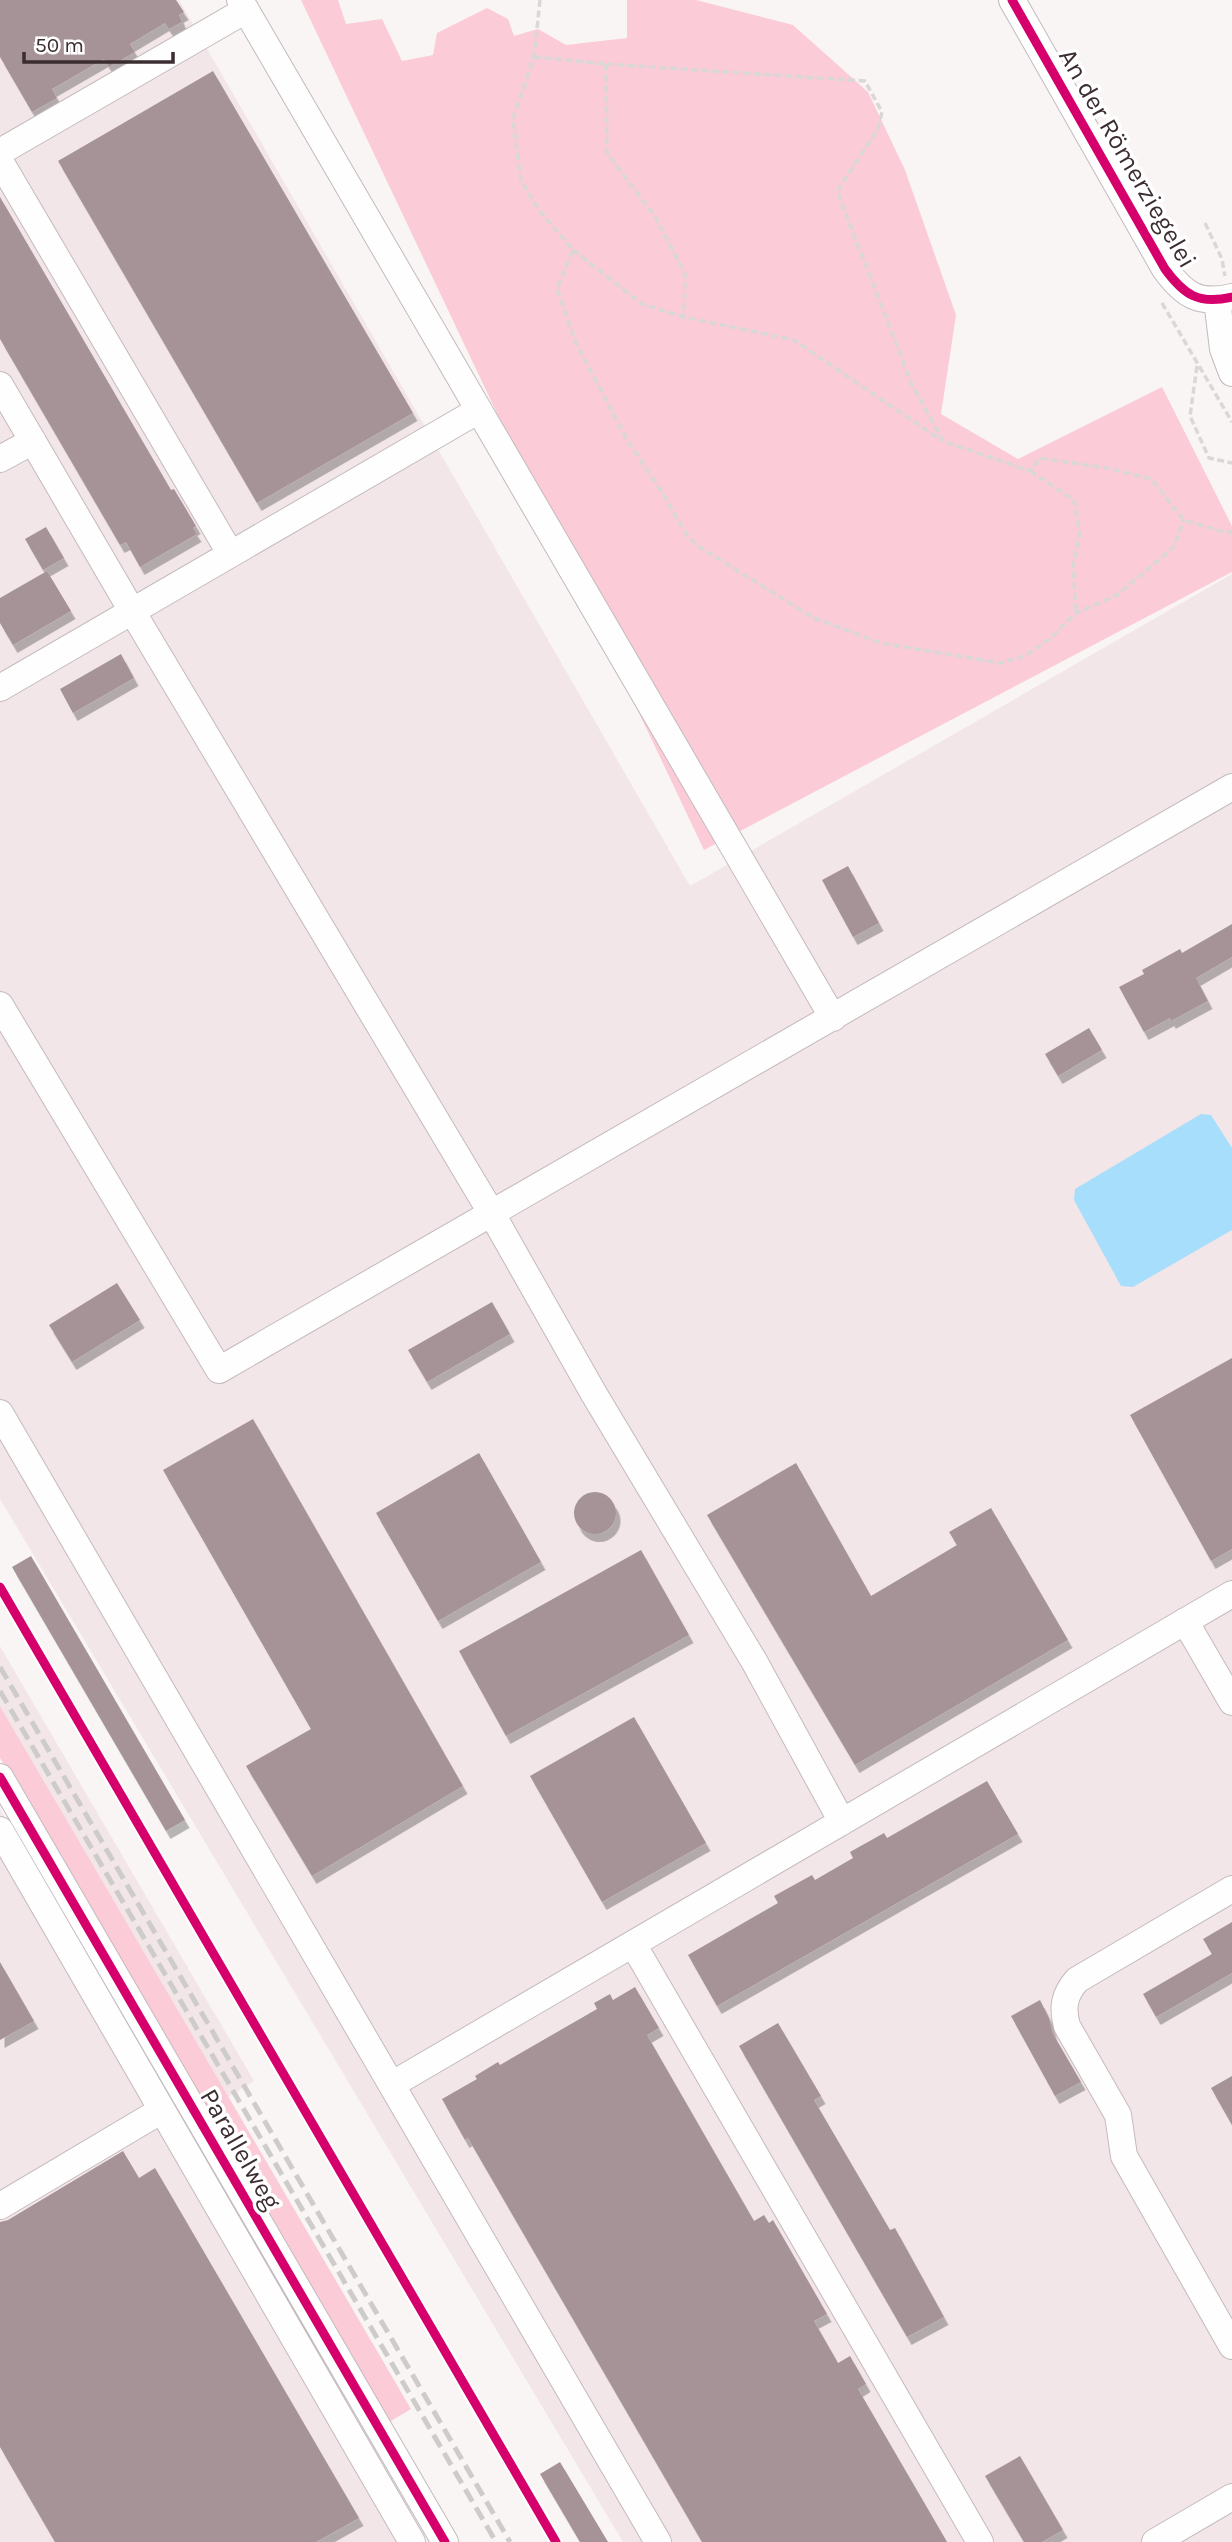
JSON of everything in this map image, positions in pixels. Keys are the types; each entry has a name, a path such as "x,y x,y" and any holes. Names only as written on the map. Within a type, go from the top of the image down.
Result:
{"street":[{"name":"An der Römerziegelei","path":"1012,0 1165,269 1178,287 1197,298 1225,292"},
{"path":"0,152 243,5 833,1018"},
{"path":"0,161 230,553"},
{"path":"1225,292 1223,349 1232,373"},
{"path":"0,385 754,1661 842,1822"},
{"path":"3,678 132,611 479,410"},
{"path":"0,460 33,441"},
{"path":"0,1004 219,1370 1232,788"},
{"path":"0,1413 658,2542"},
{"path":"393,2084 1232,1594"},
{"path":"1185,1621 1232,1702"},
{"name":"Parallelweg","path":"0,1777 445,2542"},
{"path":"0,1829 412,2542"},
{"path":"1232,1889 1077,1980 1064,2000 1063,2013 1067,2026 1118,2115 1124,2156 1232,2346"},
{"path":"633,1944 980,2542"},
{"path":"0,2206 162,2110"},
{"path":"1156,2542 1232,2497"}],"path":[{"path":"540,0 534,57 513,119 521,181 538,209 573,250 642,304 684,317 794,340 943,441 1030,471 1074,500 1080,535 1073,563 1076,612"},
{"path":"534,57 865,81 883,112 878,129 837,191 912,385 943,441"},
{"path":"606,64 607,152 656,218 684,274 684,317"},
{"path":"1205,223 1222,259 1225,292"},
{"path":"573,250 557,289 576,343 626,438 688,537 701,548 814,618 881,643 1000,663 1025,656 1050,639 1076,612 1117,595 1173,548 1184,520"},
{"path":"1197,364 1191,416 1209,458 1232,463"},
{"path":"1030,471 1040,458 1107,468 1151,479 1184,520 1227,533 1232,531"}],"shaded area":[{"path":"0,0 179,0 690,886 1232,574 1232,2542 623,2542 0,1499"},
{"path":"301,0 338,0 346,24 382,19 402,61 433,55 437,33 487,8 508,19 514,36 538,29 566,45 627,38 627,0 696,0 793,25 868,92 905,170 956,315 941,414 1018,459 1162,387 1232,526 1232,572 704,850"},
{"path":"0,1646 254,2081 228,2097 0,1706"},
{"path":"0,1706 411,2409 386,2424 0,1758"},
{"path":"0,1809 138,2046 427,2542 0,2542"}],"water":[{"path":"1201,1114 1211,1115 1232,1148 1232,1230 1133,1287 1121,1286 1074,1200 1075,1189"}],"building":[{"path":"0,0 176,0 184,12 179,15 182,22 169,29 165,23 130,44 135,52 109,67 104,59 52,89 57,98 32,112 0,57"},
{"path":"213,71 413,413 257,503 58,161"},
{"path":"0,197 171,490 174,489 196,526 193,528 197,534 140,567 126,542 120,545 0,339"},
{"path":"46,527 64,558 43,570 25,539"},
{"path":"47,571 71,611 13,645 0,623 0,598"},
{"path":"121,654 134,678 73,713 60,689"},
{"path":"848,866 879,923 853,937 822,880"},
{"path":"1232,924 1232,957 1196,978 1208,1001 1144,1032 1119,987 1144,974 1142,970 1180,949 1182,953"},
{"path":"1089,1028 1102,1050 1058,1076 1045,1054"},
{"path":"117,1283 140,1320 72,1362 49,1325"},
{"path":"492,1302 510,1334 427,1382 408,1350"},
{"path":"1232,1358 1232,1549 1211,1561 1130,1415"},
{"path":"253,1419 463,1786 312,1876 246,1766 311,1729 163,1470"},
{"path":"479,1453 541,1562 438,1621 376,1513"},
{"path":"796,1463 871,1596 957,1545 949,1532 991,1508 1068,1640 855,1765 707,1515"},
{"path":"595,1492 610,1498 616,1513 610,1528 595,1534 580,1528 574,1513 580,1498"},
{"path":"641,1550 689,1635 506,1736 459,1651"},
{"path":"31,1556 185,1820 166,1831 12,1567"},
{"path":"634,1717 706,1843 602,1902 530,1776"},
{"path":"987,1781 1018,1834 717,2006 688,1955 778,1903 774,1896 812,1875 815,1880 853,1858 850,1852 884,1833 887,1838"},
{"path":"1232,1922 1232,1973 1156,2017 1143,1994 1212,1954 1203,1939"},
{"path":"0,1962 34,2021 0,2040"},
{"path":"635,1987 659,2028 647,2035 754,2221 764,2215 769,2223 773,2220 827,2314 814,2321 838,2363 850,2356 866,2384 858,2389 947,2542 702,2542 468,2138 465,2140 442,2099 477,2079 475,2076 498,2062 500,2065 597,2009 594,2003 610,1994 613,2000"},
{"path":"1040,2000 1053,2034 1081,2082 1055,2096 1011,2016"},
{"path":"778,2023 821,2096 814,2100 890,2230 895,2228 944,2317 907,2337 739,2046"},
{"path":"1232,2076 1232,2125 1211,2088"},
{"path":"123,2151 139,2178 155,2168 359,2518 316,2542 55,2542 0,2447 0,2222 8,2220"},
{"path":"1020,2456 1063,2530 1042,2542 1024,2542 985,2476"},
{"path":"560,2462 608,2542 580,2542 540,2474"}],"railway":[{"path":"0,1667 510,2542"},
{"path":"0,1691 496,2542"}],"cycle path":[{"path":"1012,0 1165,269 1193,296 1210,300 1232,297"},
{"path":"0,1587 556,2542"},
{"path":"0,1777 445,2542"}]}
